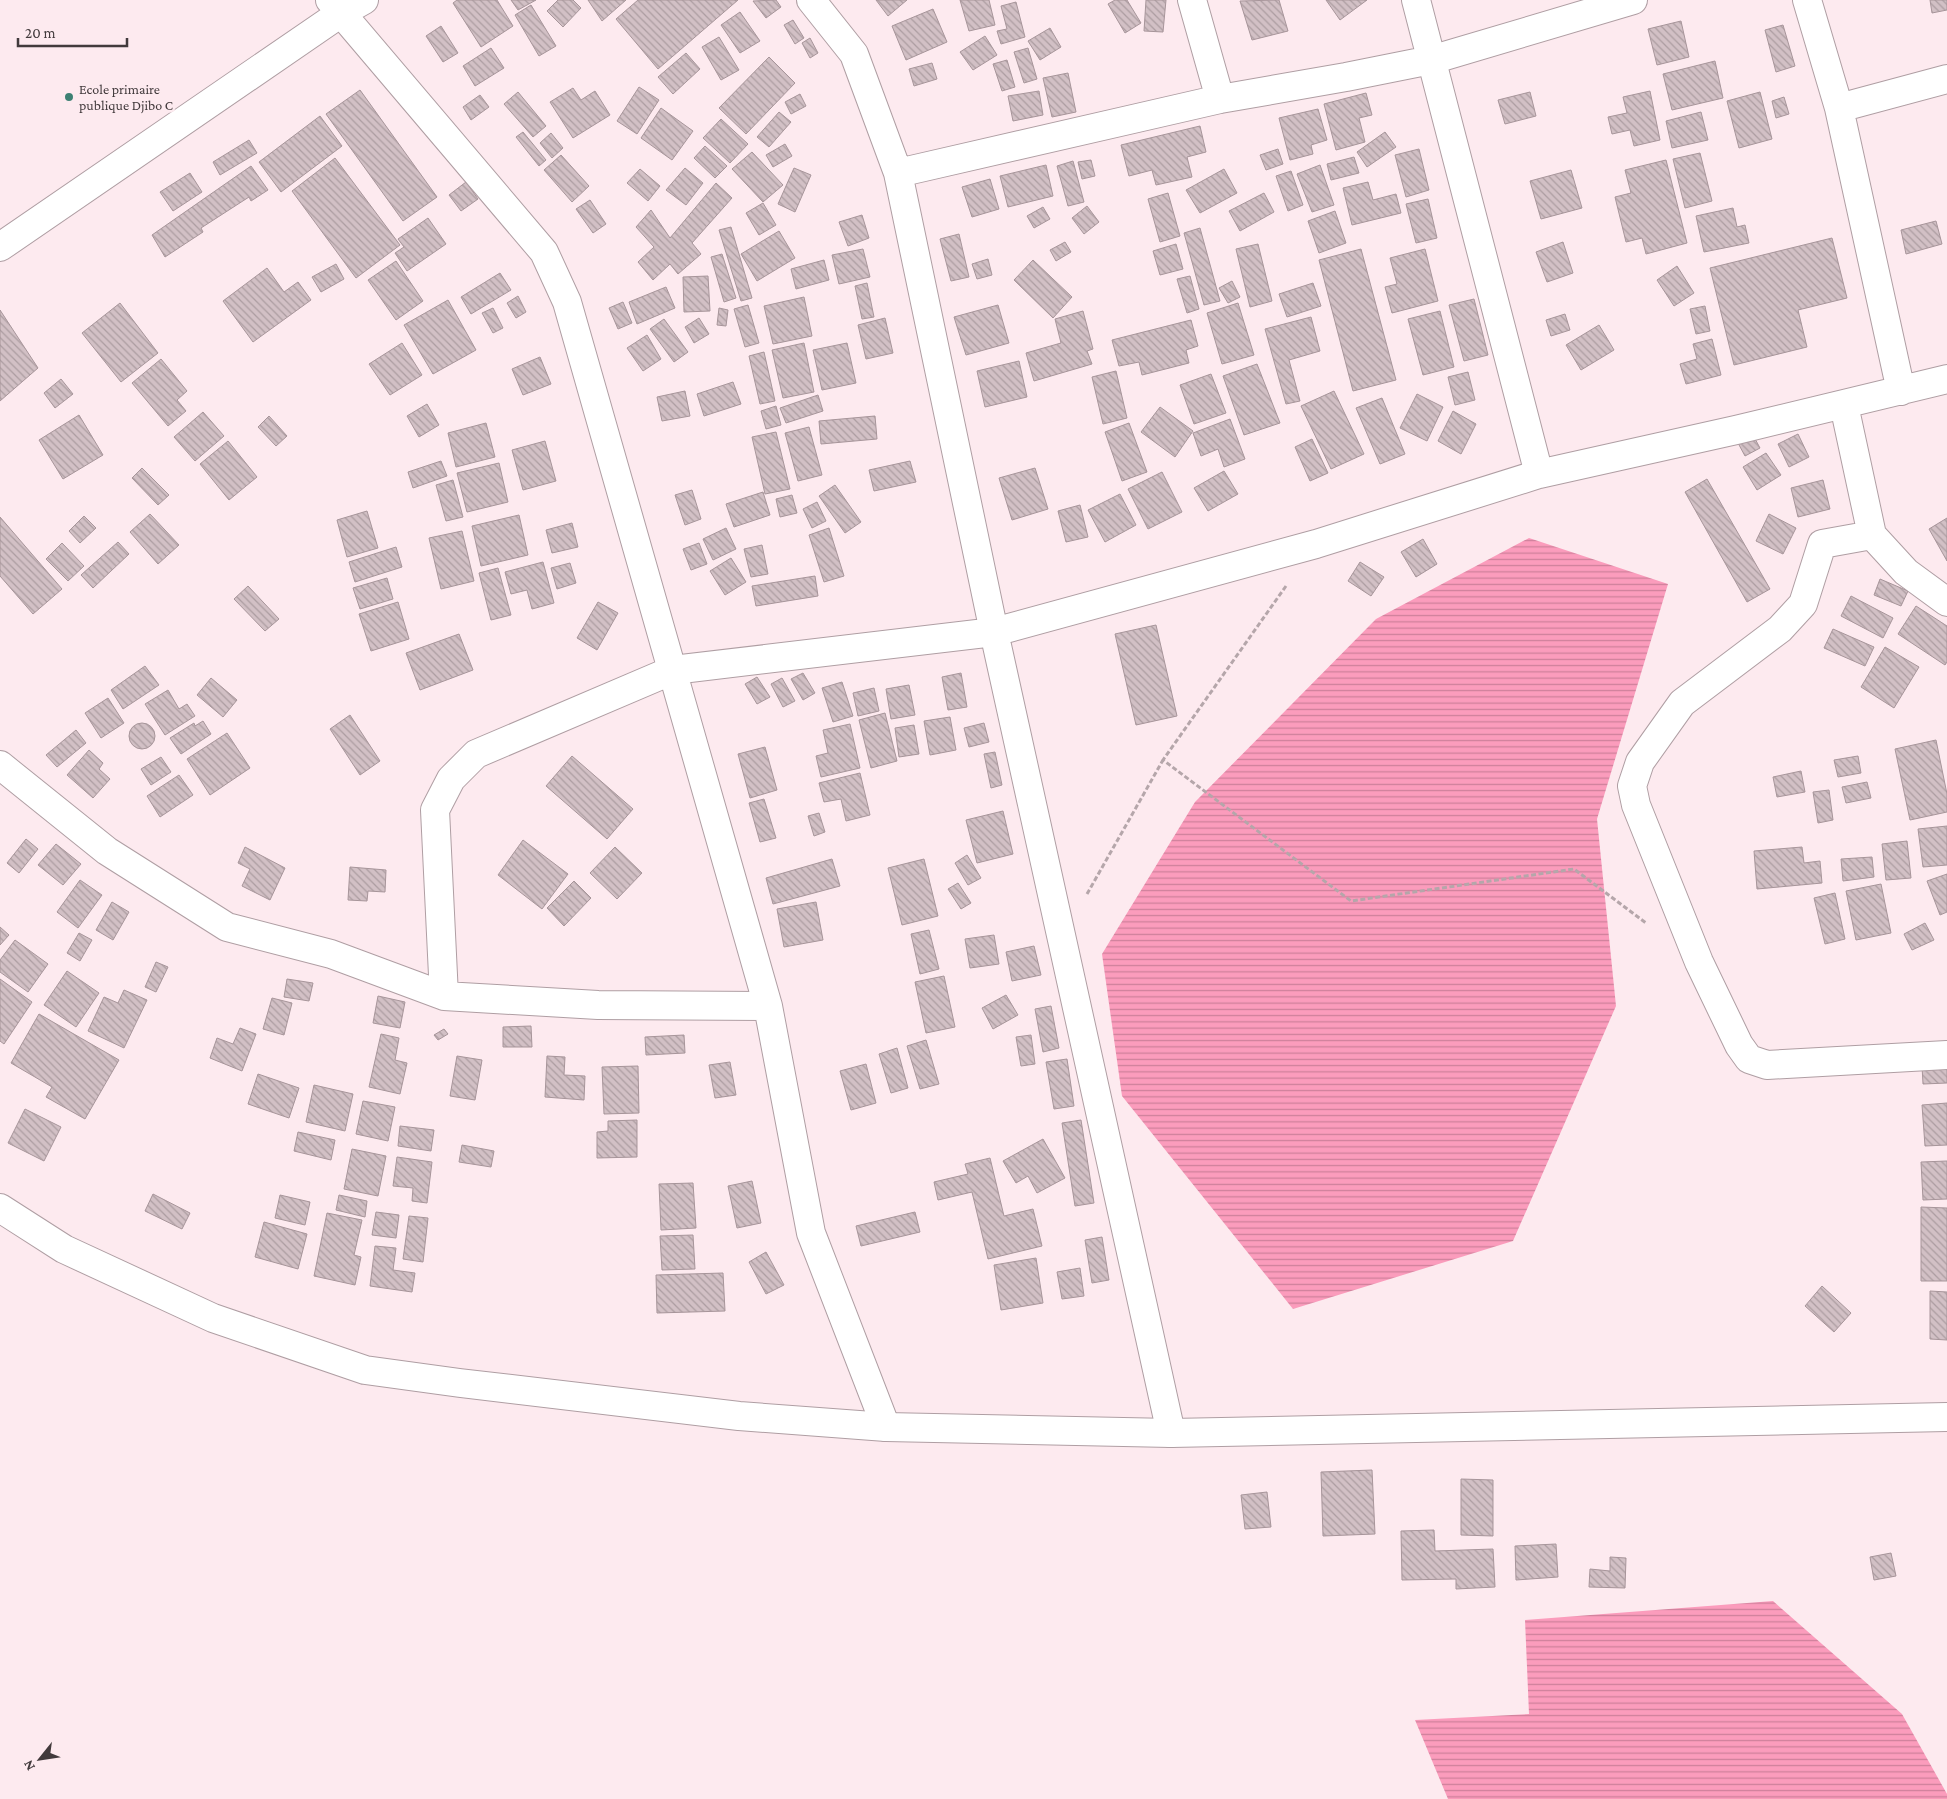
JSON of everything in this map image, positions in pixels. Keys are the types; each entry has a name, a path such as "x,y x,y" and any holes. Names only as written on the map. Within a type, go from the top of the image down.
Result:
{"street":[{"path":"811,0 854,54 898,173 994,632 1170,1433"},
{"path":"1192,0 1220,99"},
{"path":"1416,0 1539,474"},
{"path":"898,173 1220,99 1432,60 1633,0"},
{"path":"1807,0 1839,108 1901,391"},
{"path":"0,247 345,4 544,252 567,302 768,1006 811,1233 886,1427"},
{"path":"1839,108 1947,79"},
{"path":"444,996 435,810 451,779 476,754 673,670 994,632 1316,544 1539,474 1844,405 1947,379"},
{"path":"1844,405 1872,535 1906,572 1947,602"},
{"path":"1872,535 1822,544 1803,604 1780,629 1682,703 1640,762 1632,786 1636,805 1699,962 1739,1045 1749,1060 1767,1065 1947,1056"},
{"path":"0,765 107,850 227,927 332,954 444,996 598,1005 768,1006"},
{"path":"0,1208 64,1249 204,1315 365,1370 740,1416 886,1427 1170,1433 1947,1417"}],"path":[{"path":"1085,897 1163,760 1287,584"},
{"path":"1163,760 1351,901 1574,869 1652,927"}],"shaded area":[{"path":"1529,538 1668,584 1597,819 1616,1006 1513,1241 1293,1309 1122,1096 1102,954 1195,802 1376,619"},
{"path":"1773,1601 1902,1714 1947,1794 1947,1799 1448,1799 1415,1720 1529,1714 1525,1620"}],"building":[{"path":"457,0 497,0 513,26 481,47 453,3"},
{"path":"511,0 536,0 518,10"},
{"path":"558,0 573,0 581,8 563,27 547,11"},
{"path":"588,0 626,0 602,21"},
{"path":"638,0 738,0 658,69 616,19"},
{"path":"776,0 781,7 766,18 753,1"},
{"path":"876,0 907,0 888,16"},
{"path":"960,0 989,0 995,25 969,31"},
{"path":"1115,0 1127,0 1141,23 1125,33 1108,4"},
{"path":"1146,0 1166,0 1163,32 1144,31"},
{"path":"1279,0 1288,31 1252,40 1240,1"},
{"path":"1326,0 1367,0 1340,20"},
{"path":"1930,0 1947,0 1947,10 1932,13"},
{"path":"1016,2 1025,37 1001,44 997,31 1007,29 1001,6"},
{"path":"531,5 556,46 539,56 515,15"},
{"path":"933,9 947,42 906,60 892,26"},
{"path":"740,12 760,41 740,53 721,25"},
{"path":"793,20 804,38 795,44 784,25"},
{"path":"1681,21 1689,57 1657,65 1648,29"},
{"path":"1783,25 1795,66 1776,72 1765,30"},
{"path":"441,26 458,53 443,62 426,36"},
{"path":"1050,28 1061,47 1040,60 1028,41"},
{"path":"985,36 997,55 973,70 960,52"},
{"path":"719,37 739,70 721,80 702,47"},
{"path":"810,38 818,53 810,58 802,43"},
{"path":"491,48 504,68 475,86 463,66"},
{"path":"1028,48 1037,79 1024,83 1014,52"},
{"path":"686,53 700,69 673,94 658,77"},
{"path":"769,57 795,83 746,134 719,108"},
{"path":"1007,60 1015,87 1002,91 993,64"},
{"path":"1715,61 1723,98 1672,110 1663,74"},
{"path":"932,63 937,79 914,86 909,69"},
{"path":"1068,73 1076,112 1052,117 1043,78"},
{"path":"639,87 659,100 637,134 617,121"},
{"path":"573,88 581,100 595,91 610,115 573,138 550,102"},
{"path":"360,90 437,197 403,221 326,114"},
{"path":"1039,91 1043,115 1013,121 1008,96"},
{"path":"1650,91 1660,140 1634,146 1630,130 1612,134 1608,117 1627,113 1623,97"},
{"path":"518,92 546,126 533,137 504,104"},
{"path":"1530,92 1536,116 1505,124 1498,100"},
{"path":"1760,92 1772,139 1739,148 1727,101"},
{"path":"1366,93 1372,115 1359,118 1365,142 1336,150 1324,104"},
{"path":"800,94 806,106 791,114 785,102"},
{"path":"480,95 489,107 471,120 463,107"},
{"path":"1784,97 1789,114 1776,118 1772,101"},
{"path":"661,108 693,131 672,160 641,138"},
{"path":"1318,109 1327,140 1311,145 1313,154 1290,160 1279,118"},
{"path":"779,112 791,122 769,147 757,137"},
{"path":"1701,112 1708,140 1672,148 1666,121"},
{"path":"320,116 342,146 281,192 259,162"},
{"path":"721,119 748,144 730,163 703,138"},
{"path":"1200,126 1206,152 1187,157 1192,177 1156,185 1152,170 1129,176 1121,145"},
{"path":"523,132 546,160 539,166 516,137"},
{"path":"1385,132 1396,147 1367,167 1357,152"},
{"path":"551,133 563,148 552,158 540,143"},
{"path":"249,140 257,153 220,175 213,162"},
{"path":"785,144 792,156 773,167 766,155"},
{"path":"705,146 727,166 715,178 694,158"},
{"path":"1278,149 1283,164 1266,170 1260,155"},
{"path":"1419,149 1429,190 1406,197 1395,155"},
{"path":"752,152 783,185 763,202 732,169"},
{"path":"1700,153 1712,201 1685,208 1673,159"},
{"path":"561,155 589,186 572,202 544,170"},
{"path":"1354,157 1359,173 1331,180 1327,164"},
{"path":"335,158 400,245 356,278 292,191"},
{"path":"1091,160 1095,176 1082,179 1078,162"},
{"path":"1666,160 1687,243 1646,254 1642,238 1626,242 1615,197 1631,193 1625,170"},
{"path":"1073,161 1084,202 1068,206 1057,166"},
{"path":"1046,165 1053,196 1008,207 1000,176"},
{"path":"1320,165 1334,205 1312,212 1297,174"},
{"path":"251,166 268,190 251,201 249,197 201,228 203,232 165,257 152,235"},
{"path":"685,168 703,183 686,205 666,190"},
{"path":"794,168 811,175 795,212 778,204"},
{"path":"640,169 660,186 648,201 627,183"},
{"path":"1224,169 1237,193 1200,213 1186,190"},
{"path":"1571,170 1582,208 1541,219 1530,181"},
{"path":"1291,171 1303,205 1288,211 1276,176"},
{"path":"190,173 202,192 173,211 160,192"},
{"path":"990,179 999,209 972,217 962,187"},
{"path":"466,182 478,199 461,211 449,195"},
{"path":"1368,182 1373,200 1396,194 1401,213 1352,225 1343,188"},
{"path":"716,183 732,198 692,243 701,254 678,274 670,264 653,280 638,262 654,247 636,227 651,210 670,238"},
{"path":"1168,193 1180,236 1160,242 1148,199"},
{"path":"1264,193 1274,212 1240,231 1229,211"},
{"path":"1428,199 1437,238 1416,243 1406,204"},
{"path":"590,200 606,224 593,233 576,209"},
{"path":"763,203 776,225 759,235 746,213"},
{"path":"1087,206 1099,222 1084,234 1072,218"},
{"path":"1043,207 1050,219 1034,228 1027,216"},
{"path":"1733,208 1737,227 1745,225 1749,243 1704,252 1696,216"},
{"path":"1335,211 1346,243 1319,253 1308,221"},
{"path":"862,215 869,238 848,246 839,222"},
{"path":"428,218 446,244 407,271 395,253 404,247 398,239"},
{"path":"1936,221 1942,244 1906,254 1901,230"},
{"path":"731,227 752,298 741,301 719,230"},
{"path":"1200,228 1220,301 1204,305 1184,233"},
{"path":"779,231 795,258 757,281 741,254"},
{"path":"959,234 969,277 951,281 940,239"},
{"path":"1832,238 1847,298 1798,310 1807,347 1734,365 1710,268"},
{"path":"1065,242 1071,252 1056,261 1050,250"},
{"path":"1563,242 1573,273 1547,282 1536,252"},
{"path":"1176,244 1183,269 1160,275 1153,251"},
{"path":"1258,244 1272,301 1250,307 1236,249"},
{"path":"863,249 870,277 839,284 832,255"},
{"path":"1361,249 1396,380 1353,391 1319,260"},
{"path":"1425,249 1438,301 1392,313 1385,287 1397,284 1390,258"},
{"path":"722,254 736,298 724,302 711,257"},
{"path":"988,259 992,275 977,279 972,264"},
{"path":"824,260 829,280 796,289 791,269"},
{"path":"1033,260 1072,297 1053,318 1014,280"},
{"path":"396,261 423,301 396,320 368,280"},
{"path":"336,264 344,279 321,292 312,277"},
{"path":"1677,266 1694,293 1674,306 1657,280"},
{"path":"267,268 284,292 298,282 311,300 253,342 223,301"},
{"path":"500,273 511,290 471,314 461,297"},
{"path":"708,276 710,311 684,312 683,277"},
{"path":"1190,276 1199,309 1187,313 1177,279"},
{"path":"1232,281 1240,297 1228,303 1219,288"},
{"path":"867,283 874,317 862,319 855,286"},
{"path":"1313,283 1321,306 1287,317 1279,294"},
{"path":"666,287 675,308 637,324 629,302"},
{"path":"518,296 526,312 516,318 507,303"},
{"path":"804,297 812,336 773,344 764,306"},
{"path":"1474,299 1488,355 1464,361 1449,305"},
{"path":"448,300 476,350 433,374 404,325"},
{"path":"623,302 632,323 618,329 609,308"},
{"path":"120,303 158,353 121,382 82,333"},
{"path":"1238,303 1254,355 1222,364 1207,313"},
{"path":"748,305 759,343 745,347 734,309"},
{"path":"998,305 1009,343 966,355 954,317"},
{"path":"1705,306 1710,331 1696,334 1690,309"},
{"path":"493,308 503,328 493,333 482,313"},
{"path":"719,308 728,310 726,326 717,325"},
{"path":"0,310 38,368 0,401"},
{"path":"1083,311 1093,349 1087,351 1092,364 1034,381 1026,353 1061,343 1055,319"},
{"path":"1440,311 1454,367 1423,375 1408,319"},
{"path":"1565,314 1570,330 1551,336 1546,320"},
{"path":"1311,317 1320,351 1289,360 1300,401 1286,404 1265,329"},
{"path":"699,318 709,334 694,343 685,327"},
{"path":"885,318 893,353 866,359 858,325"},
{"path":"664,319 688,352 674,362 650,329"},
{"path":"1191,320 1198,346 1186,350 1189,363 1142,375 1139,362 1119,366 1112,340"},
{"path":"1599,325 1614,350 1581,370 1566,345"},
{"path":"647,335 661,359 643,371 627,348"},
{"path":"1712,339 1721,375 1686,384 1680,364 1697,359 1693,344"},
{"path":"402,343 422,375 390,395 369,364"},
{"path":"804,343 814,392 783,398 772,350"},
{"path":"847,343 856,383 822,390 813,350"},
{"path":"764,352 775,401 760,404 749,356"},
{"path":"540,357 551,384 523,395 512,369"},
{"path":"161,359 187,391 177,400 186,411 168,426 132,383"},
{"path":"1019,361 1027,397 985,407 977,371"},
{"path":"1257,364 1280,423 1244,435 1223,376"},
{"path":"1116,371 1127,418 1103,424 1092,377"},
{"path":"1468,372 1475,400 1455,405 1448,377"},
{"path":"1211,374 1226,413 1194,424 1180,385"},
{"path":"61,379 73,394 55,408 44,393"},
{"path":"733,382 741,404 704,416 697,394"},
{"path":"685,391 690,416 662,421 657,397"},
{"path":"1334,391 1364,454 1331,469 1301,406"},
{"path":"1417,394 1443,407 1427,441 1400,428"},
{"path":"818,395 823,411 786,423 780,408"},
{"path":"1382,398 1405,454 1380,464 1356,408"},
{"path":"427,404 439,425 419,437 407,416"},
{"path":"776,406 781,425 766,429 761,411"},
{"path":"1160,407 1193,431 1175,457 1141,432"},
{"path":"1453,411 1476,424 1461,454 1438,441"},
{"path":"203,412 224,436 195,461 174,437"},
{"path":"79,415 103,455 63,479 39,440"},
{"path":"269,416 287,436 276,446 258,427"},
{"path":"875,416 877,439 821,444 819,421"},
{"path":"1230,419 1245,459 1224,467 1218,449 1201,456 1193,433"},
{"path":"486,423 495,457 456,467 448,433"},
{"path":"1129,423 1147,472 1122,481 1105,432"},
{"path":"809,427 822,475 798,481 785,433"},
{"path":"776,432 790,489 765,494 752,437"},
{"path":"1798,434 1809,457 1789,467 1778,444"},
{"path":"1753,435 1760,448 1745,456 1738,443"},
{"path":"1312,439 1328,473 1310,481 1295,447"},
{"path":"228,441 257,477 229,500 200,464"},
{"path":"545,441 556,481 523,490 512,450"},
{"path":"1766,453 1781,475 1757,490 1743,467"},
{"path":"441,461 447,476 413,488 408,472"},
{"path":"910,461 916,482 874,491 869,470"},
{"path":"499,463 508,502 467,512 457,473"},
{"path":"142,468 169,495 158,505 132,478"},
{"path":"1035,468 1048,509 1012,520 999,478"},
{"path":"1224,471 1238,494 1208,511 1194,488"},
{"path":"1162,472 1182,512 1148,529 1128,489"},
{"path":"1707,479 1770,589 1747,602 1685,492"},
{"path":"453,480 463,517 446,521 436,485"},
{"path":"1823,480 1830,509 1798,517 1791,488"},
{"path":"835,485 861,522 845,533 819,496"},
{"path":"692,490 701,519 685,525 675,495"},
{"path":"763,492 770,515 734,527 726,504"},
{"path":"1120,494 1136,525 1105,542 1088,510"},
{"path":"792,495 797,513 780,517 776,499"},
{"path":"817,502 826,521 812,528 803,509"},
{"path":"1080,505 1088,537 1066,542 1058,511"},
{"path":"367,511 378,548 347,557 337,520"},
{"path":"150,514 179,545 158,564 130,532"},
{"path":"1769,514 1796,528 1783,554 1756,541"},
{"path":"519,515 528,555 481,566 472,526"},
{"path":"84,516 96,528 80,543 69,531"},
{"path":"0,517 62,589 33,614 0,576"},
{"path":"1947,518 1947,561 1929,529"},
{"path":"572,523 578,547 552,553 546,530"},
{"path":"726,528 736,549 713,560 703,539"},
{"path":"829,528 844,576 824,582 809,535"},
{"path":"462,531 474,581 441,589 429,538"},
{"path":"1423,539 1437,564 1416,577 1401,552"},
{"path":"118,542 129,554 93,588 81,575"},
{"path":"62,543 84,566 68,581 46,559"},
{"path":"699,543 707,564 691,570 683,549"},
{"path":"762,545 768,574 751,577 744,549"},
{"path":"396,547 402,567 355,582 349,562"},
{"path":"731,558 746,582 725,595 710,571"},
{"path":"543,562 554,603 532,609 527,590 511,594 505,572"},
{"path":"1360,562 1384,577 1371,596 1348,581"},
{"path":"570,563 576,583 557,589 551,568"},
{"path":"498,568 511,615 491,620 479,573"},
{"path":"815,576 818,596 756,606 752,586"},
{"path":"387,578 393,599 360,609 353,588"},
{"path":"1880,579 1908,591 1901,606 1874,595"},
{"path":"248,586 279,619 265,631 234,599"},
{"path":"1851,596 1893,618 1883,638 1841,616"},
{"path":"398,602 409,639 371,651 359,614"},
{"path":"598,602 618,613 597,650 577,638"},
{"path":"1916,606 1947,626 1947,662 1945,665 1898,634"},
{"path":"1156,625 1177,716 1136,725 1115,634"},
{"path":"1833,629 1874,647 1865,666 1824,648"},
{"path":"459,634 473,670 420,690 406,653"},
{"path":"1885,647 1919,667 1894,708 1861,687"},
{"path":"145,666 159,685 123,709 111,690"},
{"path":"803,673 815,693 803,700 791,679"},
{"path":"961,673 967,707 948,710 942,677"},
{"path":"757,677 770,697 757,704 745,684"},
{"path":"211,678 237,700 223,717 197,695"},
{"path":"782,678 795,701 783,707 771,684"},
{"path":"842,682 853,716 833,722 822,688"},
{"path":"909,685 915,715 891,719 886,689"},
{"path":"874,688 879,711 858,716 853,693"},
{"path":"168,690 179,709 187,704 195,716 165,735 145,704"},
{"path":"108,698 124,723 101,738 85,713"},
{"path":"885,713 897,761 871,768 859,720"},
{"path":"350,715 380,761 360,775 330,729"},
{"path":"950,717 956,750 930,755 924,721"},
{"path":"203,721 211,734 181,754 170,738 194,723 195,726"},
{"path":"142,723 151,727 155,736 151,745 142,749 133,745 129,736 133,727"},
{"path":"984,723 989,742 969,747 964,728"},
{"path":"850,724 860,768 821,777 816,756 828,753 823,730"},
{"path":"914,725 919,754 899,757 895,728"},
{"path":"76,730 86,743 57,767 46,755"},
{"path":"227,733 250,768 210,795 187,759"},
{"path":"1936,740 1947,794 1947,812 1910,820 1895,749"},
{"path":"765,747 777,790 750,798 738,754"},
{"path":"89,750 103,763 99,769 110,779 93,798 67,775"},
{"path":"995,752 1002,785 991,788 984,754"},
{"path":"572,756 633,809 607,839 546,786"},
{"path":"1858,756 1861,773 1838,777 1834,760"},
{"path":"161,757 171,772 151,785 141,769"},
{"path":"1801,771 1805,792 1777,797 1773,777"},
{"path":"860,773 870,815 846,821 841,799 824,802 819,783"},
{"path":"179,775 193,795 160,817 147,796"},
{"path":"1867,782 1871,798 1846,803 1842,787"},
{"path":"1829,790 1833,820 1818,823 1813,792"},
{"path":"764,799 776,838 760,842 749,803"},
{"path":"1003,811 1013,854 977,863 966,820"},
{"path":"819,813 825,832 814,836 808,816"},
{"path":"1947,826 1947,865 1923,867 1918,829"},
{"path":"26,839 38,849 19,873 7,863"},
{"path":"523,840 568,874 542,909 498,875"},
{"path":"1907,841 1911,878 1886,880 1882,844"},
{"path":"56,844 81,864 63,885 38,865"},
{"path":"245,847 285,868 270,900 242,886 250,869 238,863"},
{"path":"615,847 642,873 617,899 590,873"},
{"path":"1802,847 1804,863 1820,861 1822,883 1757,889 1754,851"},
{"path":"967,855 981,878 968,885 955,863"},
{"path":"1872,857 1874,877 1843,881 1841,859"},
{"path":"832,859 840,886 773,904 766,878"},
{"path":"924,859 938,916 902,925 888,868"},
{"path":"350,867 386,870 385,892 368,891 367,901 348,900"},
{"path":"1947,874 1947,912 1940,915 1927,881"},
{"path":"80,880 102,895 78,928 57,912"},
{"path":"574,881 591,898 564,926 547,908"},
{"path":"958,883 971,903 961,909 948,889"},
{"path":"1881,884 1891,933 1856,940 1846,891"},
{"path":"1835,893 1845,939 1825,944 1814,898"},
{"path":"112,902 129,912 113,940 96,930"},
{"path":"816,902 823,940 784,947 777,909"},
{"path":"1925,923 1934,940 1912,950 1904,934"},
{"path":"0,927 9,935 0,945"},
{"path":"929,930 939,969 920,974 911,934"},
{"path":"79,933 92,940 80,961 67,953"},
{"path":"994,935 999,964 970,968 965,939"},
{"path":"15,940 48,964 28,992 0,972 0,960"},
{"path":"1034,946 1041,975 1012,981 1006,952"},
{"path":"156,962 168,967 156,992 145,987"},
{"path":"67,971 99,993 76,1027 44,1005"},
{"path":"944,976 955,1027 926,1033 915,982"},
{"path":"0,979 32,1002 4,1044 0,1041"},
{"path":"287,979 313,983 309,1001 284,997"},
{"path":"124,990 147,1000 124,1048 88,1031 104,997 118,1003"},
{"path":"1006,995 1018,1015 993,1029 982,1008"},
{"path":"378,996 405,1002 400,1028 373,1023"},
{"path":"272,998 292,1003 284,1035 263,1029"},
{"path":"1051,1006 1059,1048 1043,1052 1035,1009"},
{"path":"39,1014 119,1060 85,1119 46,1097 52,1087 11,1063"},
{"path":"531,1026 532,1047 503,1047 503,1027"},
{"path":"240,1028 256,1034 242,1071 210,1058 217,1038 233,1044"},
{"path":"444,1029 448,1034 438,1040 434,1035"},
{"path":"381,1034 399,1038 395,1060 407,1063 400,1094 369,1087"},
{"path":"684,1035 685,1053 646,1055 645,1037"},
{"path":"1031,1035 1035,1064 1021,1066 1016,1037"},
{"path":"926,1040 939,1084 920,1089 907,1046"},
{"path":"897,1048 908,1088 891,1093 879,1054"},
{"path":"457,1056 482,1060 475,1100 450,1096"},
{"path":"547,1056 565,1057 564,1075 585,1076 584,1100 545,1097"},
{"path":"1067,1059 1074,1106 1054,1109 1046,1062"},
{"path":"730,1062 736,1095 715,1098 709,1065"},
{"path":"866,1064 876,1103 851,1110 840,1071"},
{"path":"1947,1065 1947,1083 1923,1084 1922,1066"},
{"path":"638,1066 639,1113 604,1114 602,1067"},
{"path":"258,1074 299,1088 289,1118 248,1104"},
{"path":"314,1085 353,1094 345,1131 306,1122"},
{"path":"363,1101 395,1107 388,1141 356,1134"},
{"path":"1947,1103 1947,1145 1925,1146 1922,1105"},
{"path":"25,1109 61,1127 44,1161 8,1143"},
{"path":"637,1120 637,1157 597,1158 597,1132 608,1131 608,1121"},
{"path":"1081,1120 1094,1203 1075,1206 1062,1123"},
{"path":"400,1126 434,1130 431,1151 398,1146"},
{"path":"298,1132 335,1140 331,1160 294,1151"},
{"path":"1043,1139 1065,1178 1037,1193 1028,1176 1016,1183 1003,1161"},
{"path":"462,1145 494,1151 491,1167 459,1162"},
{"path":"352,1149 386,1156 378,1196 344,1189"},
{"path":"397,1157 432,1162 427,1203 412,1201 413,1188 393,1186"},
{"path":"990,1158 1004,1216 1033,1209 1042,1246 988,1259 972,1192 938,1200 934,1182 968,1174 965,1164"},
{"path":"1947,1161 1947,1199 1923,1200 1921,1162"},
{"path":"752,1181 761,1223 737,1228 728,1186"},
{"path":"693,1183 696,1228 661,1230 659,1184"},
{"path":"153,1194 190,1213 182,1229 145,1211"},
{"path":"280,1195 310,1202 305,1225 275,1218"},
{"path":"339,1195 367,1201 365,1217 336,1210"},
{"path":"1921,1207 1947,1208 1947,1281 1921,1281"},
{"path":"376,1212 399,1215 396,1238 372,1235"},
{"path":"915,1212 920,1232 861,1246 856,1226"},
{"path":"327,1213 362,1220 354,1255 361,1257 355,1285 314,1276"},
{"path":"409,1216 428,1218 423,1262 403,1259"},
{"path":"264,1222 307,1234 298,1269 255,1257"},
{"path":"693,1235 695,1269 662,1270 660,1236"},
{"path":"1102,1237 1109,1280 1092,1283 1085,1240"},
{"path":"375,1246 396,1248 393,1270 415,1273 412,1292 370,1286"},
{"path":"766,1252 784,1285 766,1294 749,1262"},
{"path":"1036,1258 1043,1303 1001,1310 994,1265"},
{"path":"1080,1268 1084,1296 1062,1299 1057,1272"},
{"path":"723,1273 725,1311 657,1313 656,1275"},
{"path":"1822,1286 1851,1313 1834,1332 1805,1306"},
{"path":"1930,1291 1947,1292 1947,1340 1930,1339"},
{"path":"1372,1470 1375,1534 1323,1536 1321,1472"},
{"path":"1461,1479 1493,1480 1493,1536 1461,1535"},
{"path":"1267,1492 1271,1527 1245,1529 1241,1495"},
{"path":"1434,1530 1435,1551 1493,1549 1495,1587 1456,1589 1456,1579 1402,1580 1401,1531"},
{"path":"1556,1544 1558,1577 1516,1580 1515,1546"},
{"path":"1891,1553 1896,1576 1874,1580 1870,1557"},
{"path":"1610,1557 1626,1558 1625,1588 1589,1587 1590,1569 1610,1571"}],"place":[{"name":"Ecole primaire publique Djibo C","path":"69,97"}]}
